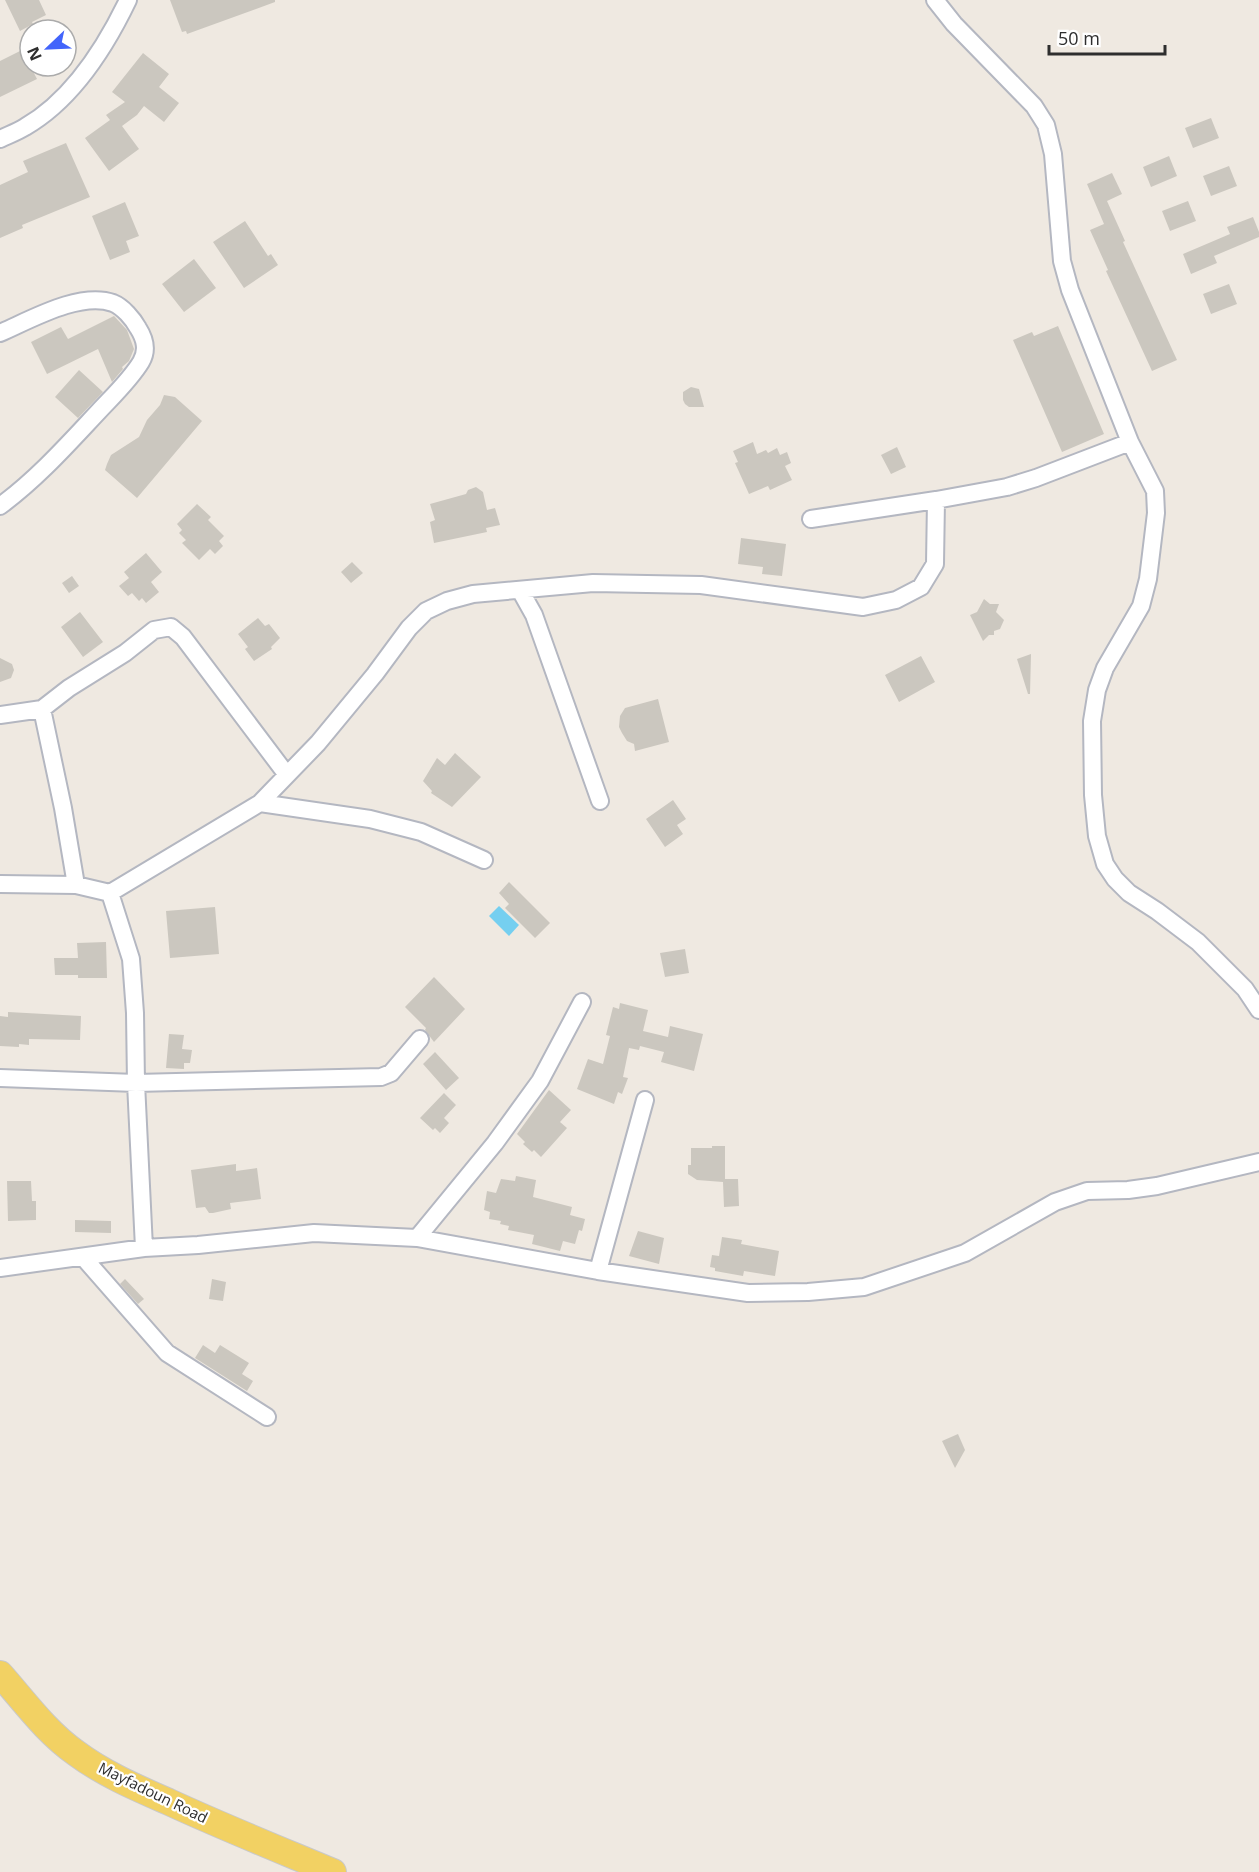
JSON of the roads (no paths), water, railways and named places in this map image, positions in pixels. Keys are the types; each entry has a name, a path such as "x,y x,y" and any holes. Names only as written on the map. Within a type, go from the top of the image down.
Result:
{"main road":[{"name":"Mayfadoun Road","path":"0,1674 51,1732 76,1754 97,1767 214,1823 333,1872"},
{"name":"Mayfadoun Road","path":"0,1695 30,1732 61,1760 88,1779 117,1795 298,1872"}],"street":[{"path":"0,139 26,127 52,107 77,81 113,31 128,0"},
{"path":"935,0 954,24 1034,106 1046,125 1053,154 1062,261 1070,290 1130,442 1155,491 1156,513 1148,579 1140,606 1105,668 1097,690 1092,721 1093,795 1097,836 1105,864 1115,879 1129,892 1198,942 1245,989 1259,1010"},
{"path":"0,333 55,309 90,300 114,303 133,319 145,339 145,351 141,362 111,398 62,451 0,506"},
{"path":"811,519 1007,487 1130,442"},
{"path":"0,884 76,885 110,893 260,803 318,743 375,674 409,628 426,611 447,601 473,594 593,583 690,585 863,607 896,600 921,586 935,564 936,500"},
{"path":"520,590 534,615 600,801"},
{"path":"0,714 42,709 69,688 125,653 154,630 171,627 183,637 287,775"},
{"path":"42,709 63,808 76,885"},
{"path":"260,803 370,819 421,832 484,860"},
{"path":"110,893 131,960 144,1248"},
{"path":"417,1238 495,1143 540,1080 582,1002"},
{"path":"0,1078 136,1083 381,1077 391,1072 420,1039"},
{"path":"598,1270 645,1100"},
{"path":"0,1268 144,1248 314,1233 417,1238 598,1270 748,1293 808,1292 864,1287 965,1252 1055,1202 1087,1191 1128,1190 1157,1186 1259,1162"},
{"path":"83,1257 168,1353 267,1417"}],"water":[{"path":"499,906 519,925 509,936 489,916"}]}
